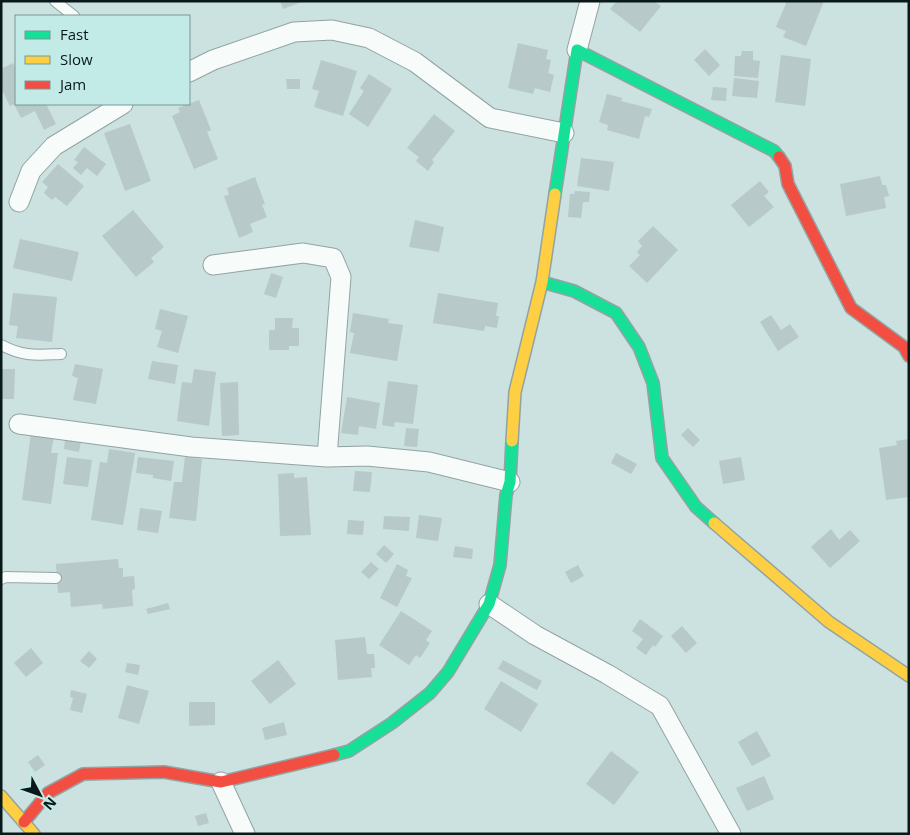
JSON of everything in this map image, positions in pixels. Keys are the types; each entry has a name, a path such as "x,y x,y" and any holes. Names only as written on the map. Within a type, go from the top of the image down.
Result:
{"street":[{"path":"24,822 48,793 83,774 164,772 221,782 349,751 392,723 430,693 448,672 489,604 500,565 506,495 510,482 515,392 542,282 577,50 590,1"},
{"path":"190,72 213,60 294,32 332,30 369,38 415,62 490,118 564,133"},
{"path":"577,50 774,151 785,166 788,184 851,308 907,348"},
{"path":"19,202 31,171 54,146 121,105"},
{"path":"213,265 303,253 332,258 341,277 327,456"},
{"path":"542,282 574,291 616,314 639,347 652,383 662,458 696,507 829,622 909,676"},
{"path":"19,424 191,447 327,456 367,456 429,462 510,482"},
{"path":"489,604 535,635 607,674 660,706 731,834"},
{"path":"221,782 245,834"},
{"path":"1,796 34,834"}],"lane":[{"path":"55,1 73,15"},
{"path":"1,345 14,352 26,355 61,354"},
{"path":"1,579 6,577 56,578"}],"building":[{"path":"280,1 304,1 283,9"},
{"path":"617,1 654,1 661,6 640,32 610,9"},
{"path":"787,1 824,1 806,46 783,37 786,31 776,27"},
{"path":"518,43 548,50 546,59 551,60 548,73 554,75 550,92 535,88 533,94 508,88"},
{"path":"705,49 720,65 709,76 694,60"},
{"path":"742,51 753,51 753,60 760,61 758,78 734,76 735,56 741,56"},
{"path":"781,55 811,59 805,106 775,102"},
{"path":"321,60 357,71 343,116 314,107 319,91 312,89"},
{"path":"13,63 15,68 15,105 46,105 56,124 44,130 35,111 21,118 14,104 10,106 1,88 1,69"},
{"path":"369,74 392,89 368,127 349,114 364,91 360,88"},
{"path":"734,78 759,81 757,98 732,96"},
{"path":"286,79 300,79 300,89 287,89"},
{"path":"713,87 727,88 726,101 711,100"},
{"path":"607,94 622,98 621,101 652,109 649,117 645,116 639,139 607,130 608,125 599,122"},
{"path":"199,100 211,130 207,132 218,159 194,169 172,116 180,112 178,108"},
{"path":"434,114 455,131 432,160 434,162 428,171 416,161 419,157 407,148"},
{"path":"130,124 151,181 125,191 104,133"},
{"path":"84,147 106,164 97,176 87,168 81,175 73,168 78,162 74,160"},
{"path":"581,158 614,162 609,191 577,186"},
{"path":"58,164 84,186 67,206 55,197 52,200 44,193 48,187 42,182"},
{"path":"880,176 882,185 886,185 889,196 884,197 886,208 846,216 840,184"},
{"path":"255,177 265,204 262,205 267,217 250,224 253,232 239,238 224,196 229,195 227,188"},
{"path":"760,181 769,192 764,196 774,207 749,227 731,205"},
{"path":"575,191 590,192 589,202 583,202 581,218 568,217 570,194 574,194"},
{"path":"133,210 164,247 151,258 154,262 136,277 102,236"},
{"path":"415,220 444,227 439,252 409,247"},
{"path":"653,226 678,250 647,283 629,266 640,255 637,252 642,246 638,241"},
{"path":"20,239 79,252 72,281 13,268"},
{"path":"271,273 283,277 276,298 264,294"},
{"path":"13,293 57,297 52,342 16,338 18,326 9,325"},
{"path":"438,293 498,303 496,316 499,316 497,328 485,326 484,331 433,323"},
{"path":"160,309 188,316 178,353 157,347 162,331 155,329"},
{"path":"353,313 389,319 388,323 403,325 397,361 350,353 354,333 350,332"},
{"path":"771,315 781,330 790,324 799,337 778,351 760,322"},
{"path":"275,318 293,318 292,328 299,328 299,346 289,346 289,350 269,350 269,330 275,330"},
{"path":"152,361 178,365 175,384 148,379"},
{"path":"75,364 103,369 96,404 73,400 78,378 72,376"},
{"path":"1,369 15,369 14,399 1,399"},
{"path":"194,369 216,372 209,426 177,421 182,382 192,383"},
{"path":"388,381 418,385 413,424 395,422 394,427 382,425"},
{"path":"238,382 239,435 222,436 220,383"},
{"path":"347,397 380,403 376,429 359,426 358,435 341,433"},
{"path":"406,428 419,429 417,447 404,446"},
{"path":"688,428 700,440 693,447 681,435"},
{"path":"31,433 54,436 51,453 58,453 51,504 22,500"},
{"path":"65,439 81,442 79,452 64,449"},
{"path":"909,439 909,497 886,500 879,448 897,445 896,441"},
{"path":"109,449 135,453 123,525 91,520 100,462 107,463"},
{"path":"616,453 637,464 631,474 611,463"},
{"path":"67,457 92,460 88,487 63,484"},
{"path":"138,457 174,461 171,481 153,478 153,475 136,473"},
{"path":"185,457 202,459 196,521 169,518 174,482 182,482"},
{"path":"741,457 745,480 723,484 719,461"},
{"path":"355,471 372,472 370,492 353,491"},
{"path":"294,473 294,478 307,477 311,535 280,536 278,474"},
{"path":"140,508 162,511 158,533 137,530"},
{"path":"419,515 442,518 438,541 416,538"},
{"path":"384,516 410,517 409,531 383,529"},
{"path":"348,520 364,521 363,535 347,534"},
{"path":"831,529 839,540 850,530 860,541 830,568 811,547"},
{"path":"384,545 394,554 386,563 376,554"},
{"path":"455,546 473,549 472,559 453,557"},
{"path":"118,559 119,568 123,568 123,577 134,576 135,589 132,590 133,606 103,609 102,604 71,607 70,592 58,593 56,564"},
{"path":"371,562 379,569 369,579 361,572"},
{"path":"397,564 408,570 406,576 412,578 397,607 380,598"},
{"path":"578,565 584,576 571,583 565,572"},
{"path":"168,603 170,609 148,614 146,609"},
{"path":"401,611 432,631 426,640 430,643 420,658 416,655 409,665 379,645"},
{"path":"640,619 663,636 646,655 636,648 643,639 632,631"},
{"path":"682,626 697,643 686,653 671,636"},
{"path":"365,637 367,654 374,654 375,668 371,668 372,677 338,680 335,640"},
{"path":"31,648 43,663 26,677 14,663"},
{"path":"89,651 97,659 89,668 80,661"},
{"path":"278,660 296,684 270,704 251,681"},
{"path":"503,660 542,681 537,690 498,669"},
{"path":"127,663 140,665 138,675 125,672"},
{"path":"501,681 538,704 521,732 484,709"},
{"path":"127,685 149,691 139,724 118,718"},
{"path":"71,690 87,694 82,713 70,710 73,698 70,697"},
{"path":"189,702 215,702 215,725 189,726"},
{"path":"284,722 287,735 265,740 262,728"},
{"path":"757,731 771,756 752,766 738,742"},
{"path":"611,751 639,772 614,805 586,784"},
{"path":"38,755 45,765 35,772 28,762"},
{"path":"764,776 774,799 747,811 736,788"},
{"path":"206,813 209,823 198,826 195,816"}],"traffic: fast":[{"path":"555,194 577,50 774,151 779,157"},
{"path":"542,282 574,291 616,313 639,347 653,383 662,458 696,507 714,523"},
{"path":"334,755 349,751 392,723 430,693 448,672 489,604 500,565 506,495 510,482 512,441"}],"traffic: slow":[{"path":"512,441 515,392 542,282 555,194"},
{"path":"714,523 829,622 909,676"},
{"path":"1,796 34,834"}],"traffic: jam":[{"path":"779,157 785,166 788,184 851,308 904,347 909,356"},
{"path":"24,822 48,793 83,774 164,772 221,782 334,755"}]}
